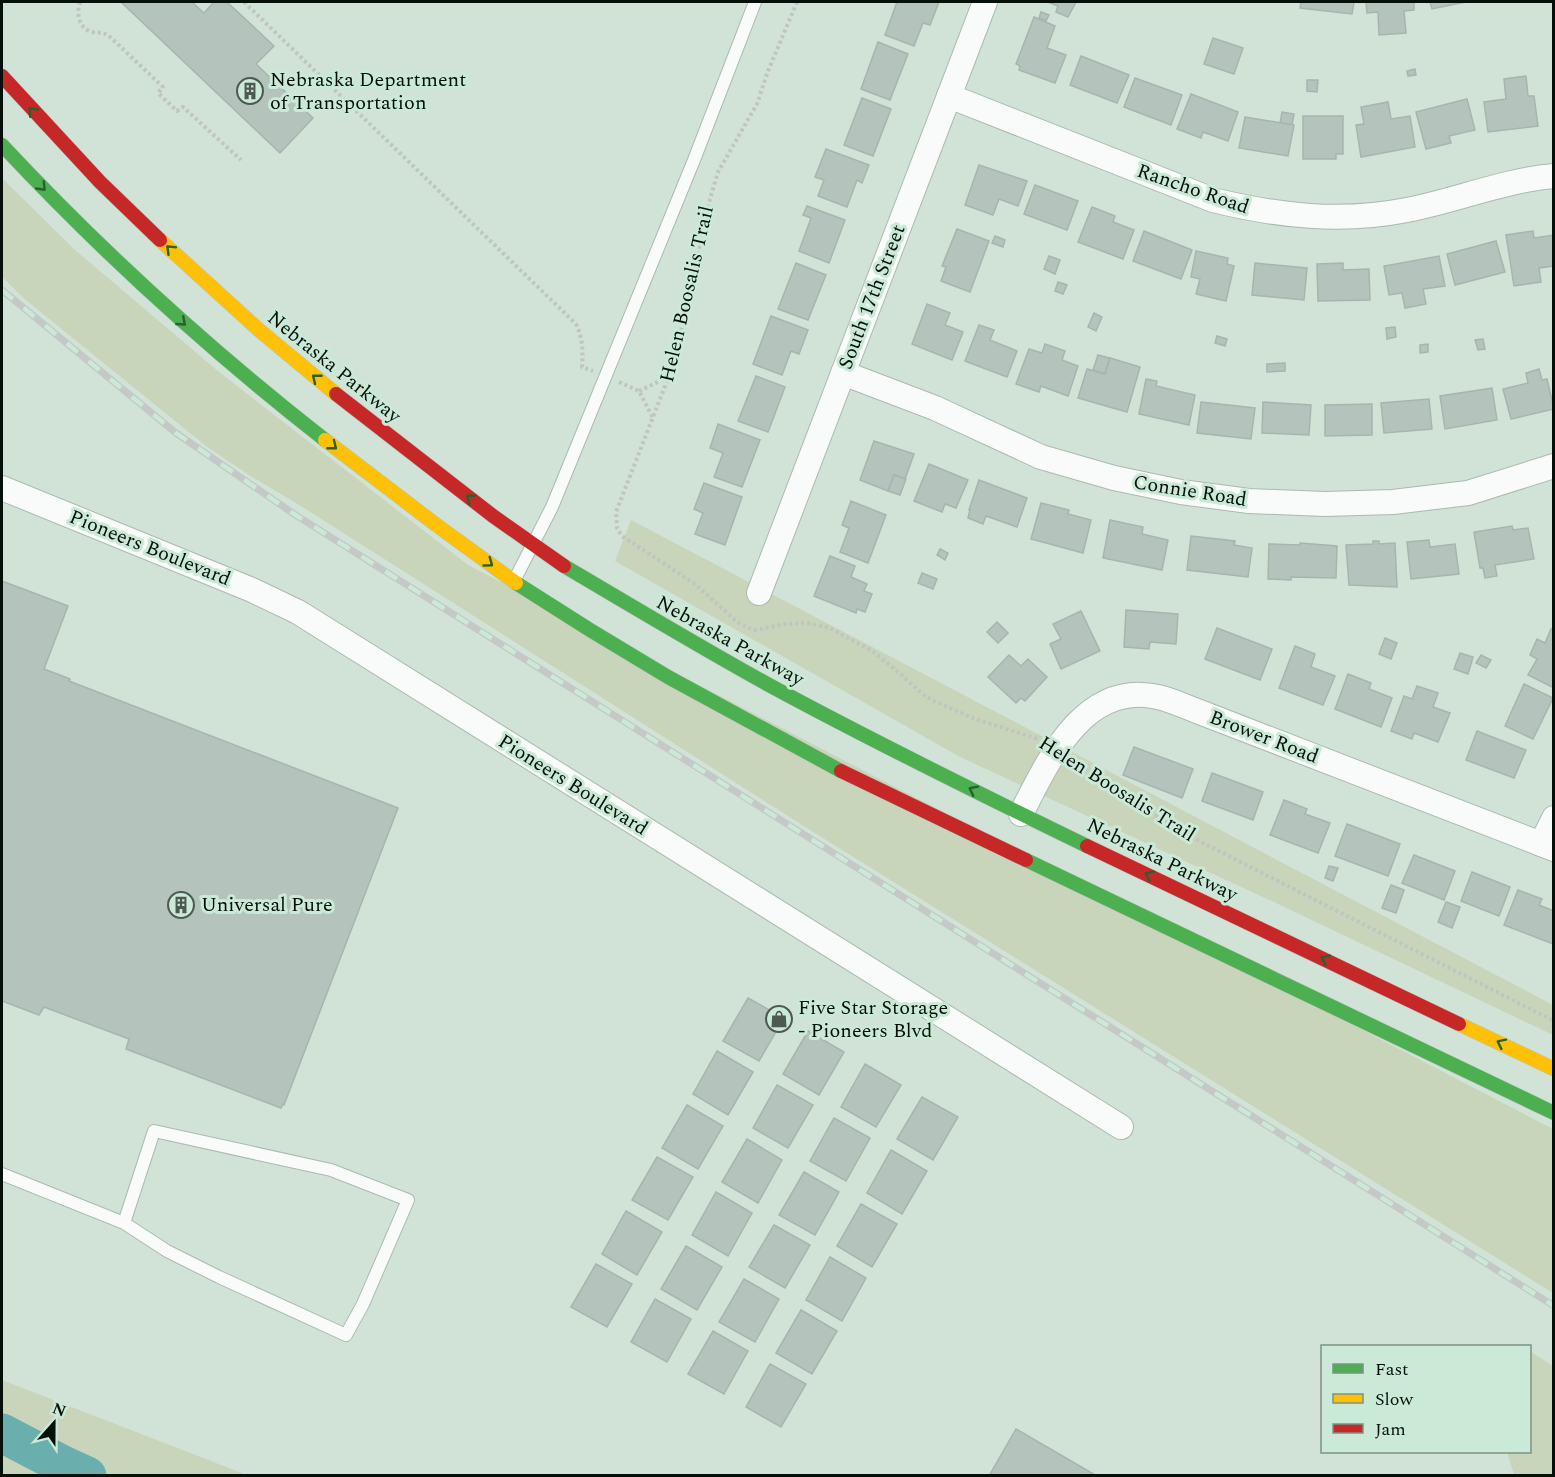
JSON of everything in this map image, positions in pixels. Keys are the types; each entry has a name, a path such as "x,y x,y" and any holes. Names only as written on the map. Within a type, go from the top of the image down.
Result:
{"main road":[{"name":"Nebraska Parkway","path":"2,76 94,176 186,265 276,346 369,422 533,546 741,671 849,729 1021,814 1554,1069"},
{"path":"2,145 135,280 242,374 423,515 514,581 658,671 715,705 828,765 1554,1113"}],"street":[{"name":"South 17th Street","path":"759,593 985,2"},
{"name":"Rancho Road","path":"949,96 1213,200 1270,213 1306,217 1364,216 1406,210 1554,176"},
{"name":"Connie Road","path":"843,373 934,408 1041,457 1114,478 1192,494 1249,501 1325,504 1393,502 1468,493 1554,466"},
{"name":"Pioneers Boulevard","path":"2,488 252,590 298,612 1121,1127"},
{"name":"Brower Road","path":"1021,814 1057,749 1077,722 1091,710 1121,697 1156,696 1547,846"},
{"path":"1547,846 1554,818"}],"lane":[{"path":"514,581 552,507 694,160 755,2"},
{"path":"2,1174 124,1223 167,1251 219,1278 346,1335 363,1304 408,1200 331,1170 154,1131 124,1223"}],"path":[{"path":"80,2 78,15 86,29 108,35 163,87 158,93 177,111 183,107 241,160"},
{"path":"244,2 576,324 584,348 582,367 639,391 653,418"},
{"name":"Helen Boosalis Trail","path":"797,2 768,71 757,104 718,172 677,350 616,513 617,528 622,536 695,584 737,622 746,627 756,630 785,624 808,623 830,628 872,651 934,701 975,719 1036,738 1057,749 1133,802 1201,842 1554,1021"},
{"path":"639,391 669,376"}],"green space":[{"path":"2,178 75,250 219,372 468,565 1553,1129 1553,1293 802,825 206,446 27,301 2,277"},
{"path":"631,520 1553,1005 1553,1035 1278,904 960,757 615,561"},
{"path":"1531,1352 1553,1366 1553,1475 1514,1475 1507,1453 1531,1453"},
{"path":"2,1380 247,1475 2,1475"}],"building":[{"name":"Nebraska Department of Transportation","path":"121,2 192,2 204,13 214,2 227,2 274,46 256,64 313,118 280,153"},
{"path":"897,2 939,2 930,25 923,23 914,46 885,35"},
{"path":"1048,2 1076,2 1068,17 1056,12 1058,6"},
{"path":"1301,2 1354,2 1352,14 1300,8"},
{"path":"1366,2 1414,2 1414,10 1404,11 1406,33 1379,35 1378,12 1367,13"},
{"path":"1430,2 1466,2 1432,9"},
{"path":"1041,12 1049,15 1046,21 1039,18"},
{"path":"1034,17 1055,26 1047,48 1066,55 1055,83 1019,70 1020,66 1016,64"},
{"path":"1213,38 1243,48 1234,74 1204,64"},
{"path":"878,42 908,54 890,100 861,89"},
{"path":"1081,56 1129,75 1117,103 1070,85"},
{"path":"1415,69 1416,75 1408,76 1407,71"},
{"path":"1526,76 1528,96 1534,96 1538,126 1488,132 1484,102 1506,99 1504,79"},
{"path":"1135,78 1182,95 1171,125 1124,107"},
{"path":"1307,80 1318,80 1317,92 1307,91"},
{"path":"1191,94 1238,112 1228,141 1203,132 1201,138 1177,129"},
{"path":"862,98 891,109 873,156 844,145"},
{"path":"1467,99 1475,130 1449,136 1451,143 1426,149 1416,112"},
{"path":"1388,102 1391,119 1410,116 1415,147 1361,157 1356,125 1364,124 1361,107"},
{"path":"1282,112 1294,114 1292,125 1280,123"},
{"path":"1303,116 1343,116 1343,154 1336,154 1336,159 1303,159"},
{"path":"1245,117 1294,125 1288,156 1239,148"},
{"path":"826,149 869,165 862,183 857,180 847,207 818,196 824,180 815,177"},
{"path":"979,165 1027,181 1018,206 999,199 993,215 965,205"},
{"path":"1035,185 1078,201 1067,230 1024,214"},
{"path":"807,206 845,220 829,263 799,251 811,218 803,215"},
{"path":"1092,207 1115,216 1113,222 1134,230 1123,259 1078,242"},
{"path":"957,229 989,241 970,292 941,281 946,267 942,266"},
{"path":"1144,231 1192,250 1181,279 1133,261"},
{"path":"1533,231 1534,238 1554,235 1554,266 1539,268 1541,282 1514,286 1506,235"},
{"path":"995,236 1005,240 1003,247 992,243"},
{"path":"1496,241 1505,272 1455,285 1447,254"},
{"path":"1196,251 1228,258 1227,264 1234,266 1226,301 1196,294 1200,279 1191,277"},
{"path":"1049,256 1060,260 1055,274 1044,269"},
{"path":"1439,256 1445,286 1423,289 1426,304 1405,308 1402,293 1389,295 1384,266"},
{"path":"796,263 826,275 808,320 778,309"},
{"path":"1255,263 1307,268 1304,300 1252,295"},
{"path":"1343,263 1343,270 1369,269 1370,300 1318,301 1317,264"},
{"path":"1058,282 1067,285 1063,294 1055,291"},
{"path":"927,304 950,313 945,325 963,332 952,360 912,344"},
{"path":"1094,313 1102,317 1096,331 1088,327"},
{"path":"771,316 808,330 799,354 791,351 782,375 753,364"},
{"path":"979,325 994,330 990,340 1017,351 1007,377 965,361"},
{"path":"1395,327 1396,337 1387,339 1386,328"},
{"path":"1217,336 1227,339 1225,346 1215,343"},
{"path":"1483,339 1485,349 1478,350 1475,340"},
{"path":"1045,344 1065,351 1062,360 1078,366 1068,396 1041,386 1039,392 1016,384 1029,349 1042,353"},
{"path":"1428,344 1428,352 1420,353 1420,345"},
{"path":"1098,355 1110,358 1105,374 1093,370"},
{"path":"1110,358 1140,367 1127,412 1078,398 1087,369 1105,374"},
{"path":"1285,363 1285,371 1267,372 1267,364"},
{"path":"1539,369 1542,380 1547,379 1554,409 1511,419 1503,389 1528,383 1526,373"},
{"path":"756,376 785,387 768,432 738,421"},
{"path":"1146,379 1157,381 1156,386 1195,395 1189,425 1139,414"},
{"path":"1492,388 1497,420 1445,429 1440,396"},
{"path":"1429,399 1432,429 1384,433 1381,403"},
{"path":"1201,402 1255,408 1251,439 1197,433"},
{"path":"1263,402 1311,405 1309,435 1262,433"},
{"path":"1372,404 1372,435 1325,436 1325,405"},
{"path":"718,424 760,440 742,487 714,477 723,453 710,448"},
{"path":"874,441 914,454 905,479 894,475 888,491 860,480"},
{"path":"929,464 968,480 956,508 945,504 942,512 914,501"},
{"path":"894,475 906,479 900,495 888,491"},
{"path":"979,480 1027,498 1017,527 986,516 983,524 968,518"},
{"path":"704,483 742,497 725,545 695,534 703,513 694,509"},
{"path":"851,501 886,515 868,563 840,552 849,528 842,525"},
{"path":"1041,503 1069,510 1068,514 1091,520 1083,553 1031,539"},
{"path":"1110,520 1143,527 1142,534 1168,540 1162,570 1103,558"},
{"path":"1512,526 1513,530 1528,528 1534,559 1495,565 1497,576 1485,578 1483,568 1480,568 1474,532"},
{"path":"1191,536 1235,541 1234,545 1252,548 1248,577 1187,570"},
{"path":"1429,540 1430,547 1455,544 1459,574 1411,579 1407,542"},
{"path":"1373,541 1379,541 1379,544 1395,543 1397,587 1349,585 1346,545 1373,544"},
{"path":"1300,543 1337,546 1336,578 1268,579 1269,544 1300,545"},
{"path":"940,549 948,553 945,560 937,555"},
{"path":"830,556 855,566 851,577 867,584 864,591 872,594 865,612 857,609 856,613 814,596"},
{"path":"922,573 937,579 933,589 918,583"},
{"name":"Universal Pure","path":"2,581 68,606 44,669 70,679 69,681 398,808 281,1108 126,1049 129,1039 44,1007 39,1015 2,1001"},
{"path":"1126,610 1178,614 1176,644 1150,642 1149,649 1124,647"},
{"path":"1081,611 1100,651 1061,669 1050,644 1061,639 1053,624"},
{"path":"997,622 1008,633 998,643 987,632"},
{"path":"1217,628 1272,649 1260,680 1205,659"},
{"path":"1551,629 1554,630 1554,688 1528,675 1537,659 1530,655 1537,639 1545,643"},
{"path":"1385,638 1397,643 1391,659 1379,654"},
{"path":"1295,646 1315,654 1311,667 1335,676 1323,705 1279,688"},
{"path":"1460,653 1473,657 1468,674 1454,669"},
{"path":"1009,655 1021,666 1028,659 1047,677 1025,701 1021,698 1016,703 988,677"},
{"path":"1481,655 1491,660 1486,668 1476,663"},
{"path":"1348,674 1371,683 1369,689 1392,698 1381,727 1335,709"},
{"path":"1524,684 1553,698 1533,739 1505,726"},
{"path":"1417,686 1438,693 1433,707 1450,713 1438,742 1414,733 1412,739 1391,731 1404,696 1412,699"},
{"path":"1477,731 1526,750 1514,778 1466,760"},
{"path":"1134,747 1193,769 1182,798 1123,775"},
{"path":"1212,773 1263,792 1253,820 1202,801"},
{"path":"1284,800 1307,809 1305,814 1330,823 1318,853 1270,835"},
{"path":"1347,824 1400,844 1388,876 1335,856"},
{"path":"1414,855 1455,871 1444,900 1402,883"},
{"path":"1329,866 1338,868 1333,881 1325,878"},
{"path":"1472,872 1510,887 1499,916 1461,901"},
{"path":"1391,885 1404,890 1396,913 1382,908"},
{"path":"1518,890 1542,899 1539,905 1554,911 1553,944 1504,925"},
{"path":"1446,902 1460,907 1452,928 1438,922"},
{"path":"748,998 784,1018 759,1061 723,1041"},
{"path":"808,1031 844,1052 819,1095 783,1074"},
{"path":"717,1051 753,1072 728,1115 693,1094"},
{"path":"865,1064 901,1085 876,1127 841,1107"},
{"path":"777,1085 813,1105 788,1148 753,1128"},
{"path":"922,1097 958,1117 933,1160 897,1139"},
{"path":"687,1105 723,1126 698,1169 662,1148"},
{"path":"834,1118 870,1138 846,1181 810,1161"},
{"path":"747,1139 782,1160 758,1203 722,1182"},
{"path":"891,1150 927,1171 902,1214 867,1193"},
{"path":"657,1157 693,1177 668,1220 632,1200"},
{"path":"804,1172 839,1192 815,1235 779,1215"},
{"path":"716,1192 752,1213 728,1256 692,1235"},
{"path":"861,1204 897,1224 872,1267 837,1246"},
{"path":"626,1211 662,1232 637,1275 602,1254"},
{"path":"774,1225 810,1245 785,1288 749,1267"},
{"path":"686,1246 722,1267 697,1310 661,1289"},
{"path":"830,1257 866,1278 842,1321 806,1300"},
{"path":"596,1264 632,1284 607,1327 571,1307"},
{"path":"744,1279 779,1299 755,1342 719,1322"},
{"path":"655,1299 691,1319 667,1362 631,1342"},
{"path":"801,1310 837,1331 812,1374 776,1353"},
{"path":"713,1331 748,1351 724,1394 688,1374"},
{"path":"770,1364 806,1384 781,1427 746,1407"},
{"path":"1016,1429 1097,1476 989,1476"}],"waterway":[{"path":"2,1433 87,1476"}],"railway":[{"path":"2,290 176,433 294,514 1554,1306"}],"traffic: fast":[{"path":"2,145 78,224 158,299 240,371 325,440"},
{"path":"564,566 717,656 808,706 1087,846"},
{"path":"516,583 668,677 841,771"},
{"path":"1026,860 1554,1113"}],"traffic: slow":[{"path":"160,240 259,330 336,394"},
{"path":"325,440 516,583"},
{"path":"1459,1024 1554,1069"}],"traffic: jam":[{"path":"2,76 100,182 160,240"},
{"path":"336,394 493,516 564,566"},
{"path":"841,771 1026,860"},
{"path":"1087,846 1459,1024"}],"place":[{"name":"Nebraska Department of Transportation","path":"250,91"},
{"name":"Universal Pure","path":"181,905"},
{"name":"Five Star Storage - Pioneers Blvd","path":"779,1019"}]}
